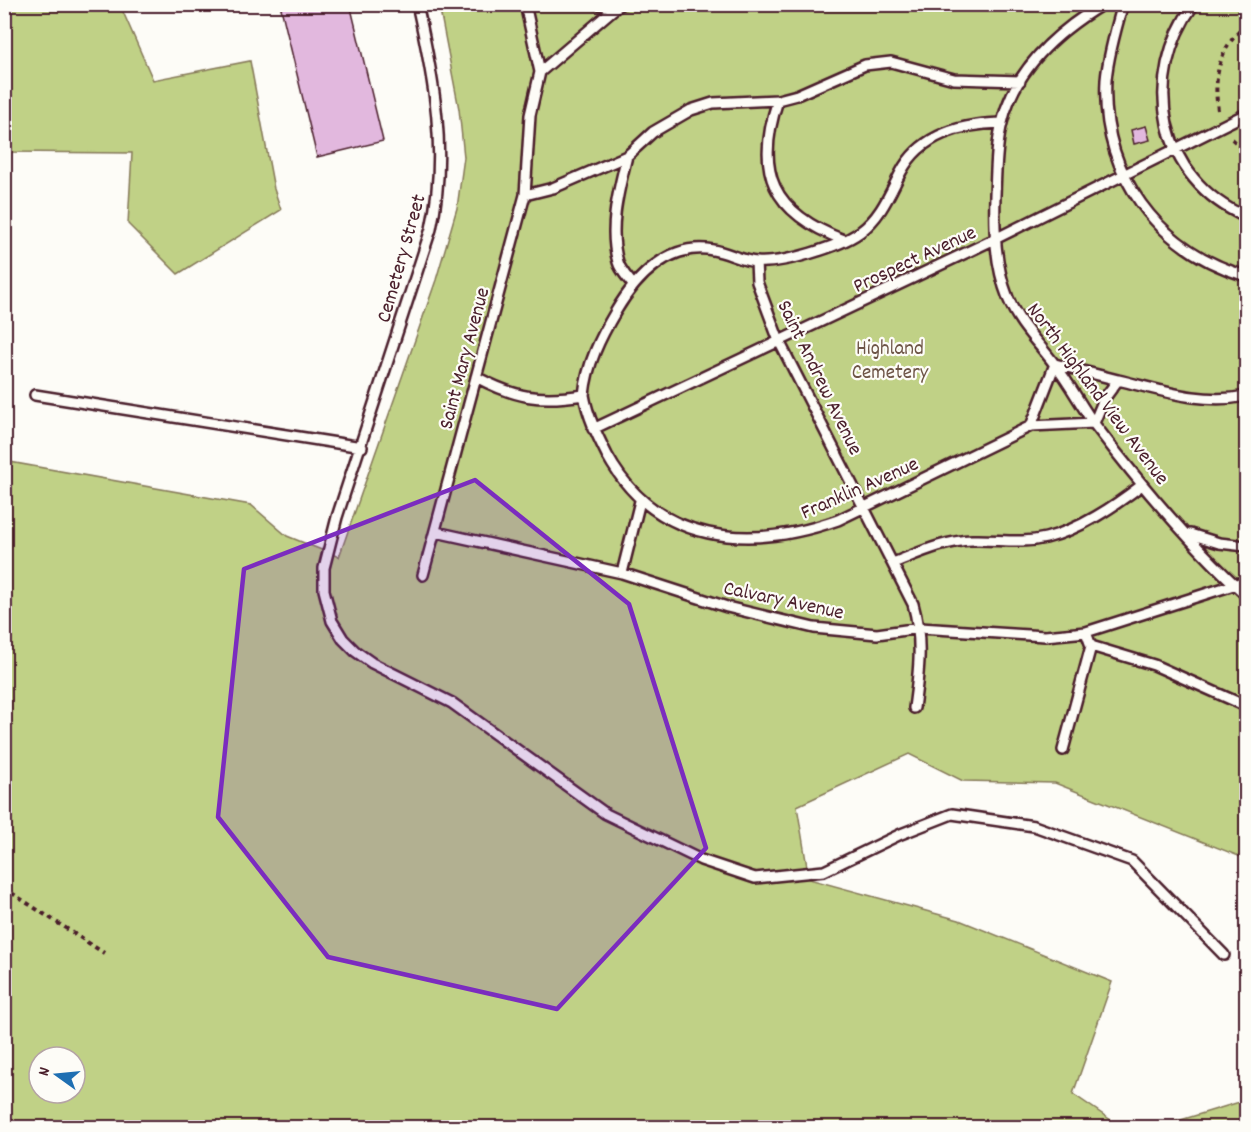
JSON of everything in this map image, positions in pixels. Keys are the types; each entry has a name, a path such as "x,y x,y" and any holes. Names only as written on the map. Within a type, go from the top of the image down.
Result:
{"lane":[{"name":"Cemetery Street","path":"417,4 432,72 438,120 438,198 431,229 362,447 337,517 324,568 326,605 343,639 372,663 452,703 606,814 701,860 755,878 824,871 901,834 952,814 1034,826 1132,861 1224,955"},
{"path":"525,4 540,72 618,6"},
{"path":"597,4 618,6"},
{"name":"North Highland View Avenue","path":"1102,4 1049,44 1020,81 1001,123 995,196 995,239 1002,280 1018,319 1055,364 1094,423 1142,485 1233,584 1246,595"},
{"path":"1123,4 1106,78 1111,136 1123,177 1149,214 1172,237 1202,258 1246,276"},
{"path":"1194,4 1173,41 1164,74 1165,120 1176,151 1202,187 1220,202 1246,217"},
{"path":"525,195 554,188 627,156 653,132 691,110 713,103 778,100 809,91 846,72 878,62 912,66 954,79 1020,81"},
{"name":"Saint Mary Avenue","path":"423,575 525,195 530,115 540,72"},
{"path":"778,100 766,142 768,164 774,187 790,210 805,222 844,240"},
{"name":"Prospect Avenue","path":"593,429 995,239 1176,151 1246,114"},
{"path":"476,377 523,398 541,400 584,395 589,363 597,346 633,285 664,258 688,249 711,249 756,262 804,255 844,240 860,232 873,220 884,206 910,157 923,144 946,132 981,124 1001,123"},
{"path":"627,156 616,210 615,243 618,264 633,285"},
{"name":"Saint Andrew Avenue","path":"756,262 757,282 779,341 913,604 920,628 920,672 914,708"},
{"path":"1031,426 1055,364 1197,399 1230,400 1246,396"},
{"path":"1094,423 1104,399 1118,380"},
{"path":"35,395 362,447"},
{"name":"Franklin Avenue","path":"584,395 593,429 615,468 640,501 670,520 702,531 755,539 807,531 865,507 1031,426 1094,423"},
{"path":"893,563 935,546 954,542 1010,542 1046,537 1066,531 1113,508 1142,485"},
{"path":"622,573 640,501"},
{"name":"Calvary Avenue","path":"436,532 622,573 727,607 814,628 876,634 920,628 1045,636 1086,632 1246,581"},
{"path":"1187,533 1219,543 1246,546"},
{"path":"1063,750 1091,646 1086,632"},
{"path":"1091,646 1154,665 1246,706"}],"path":[{"path":"1246,25 1233,36 1220,58 1215,86 1218,114 1231,138 1246,152"},
{"path":"4,888 104,953"}],"highlighted area":[{"path":"475,480 629,604 706,848 557,1009 328,957 218,817 244,569"}],"green space":[{"path":"5,4 120,5 153,80 250,61 274,189 281,210 178,274 128,224 132,153 5,152"},
{"name":"Highland Cemetery","path":"439,5 1246,5 1246,859 1055,783 963,781 909,754 797,806 809,879 959,920 1112,982 1073,1094 1121,1127 5,1127 4,461 251,505 287,536 339,557 436,280 457,208 464,157 459,109"},
{"path":"1246,1100 1246,1127 1158,1127"}],"building":[{"path":"280,4 350,4 383,141 317,157"},
{"path":"1146,126 1150,140 1134,144 1131,130"}]}
